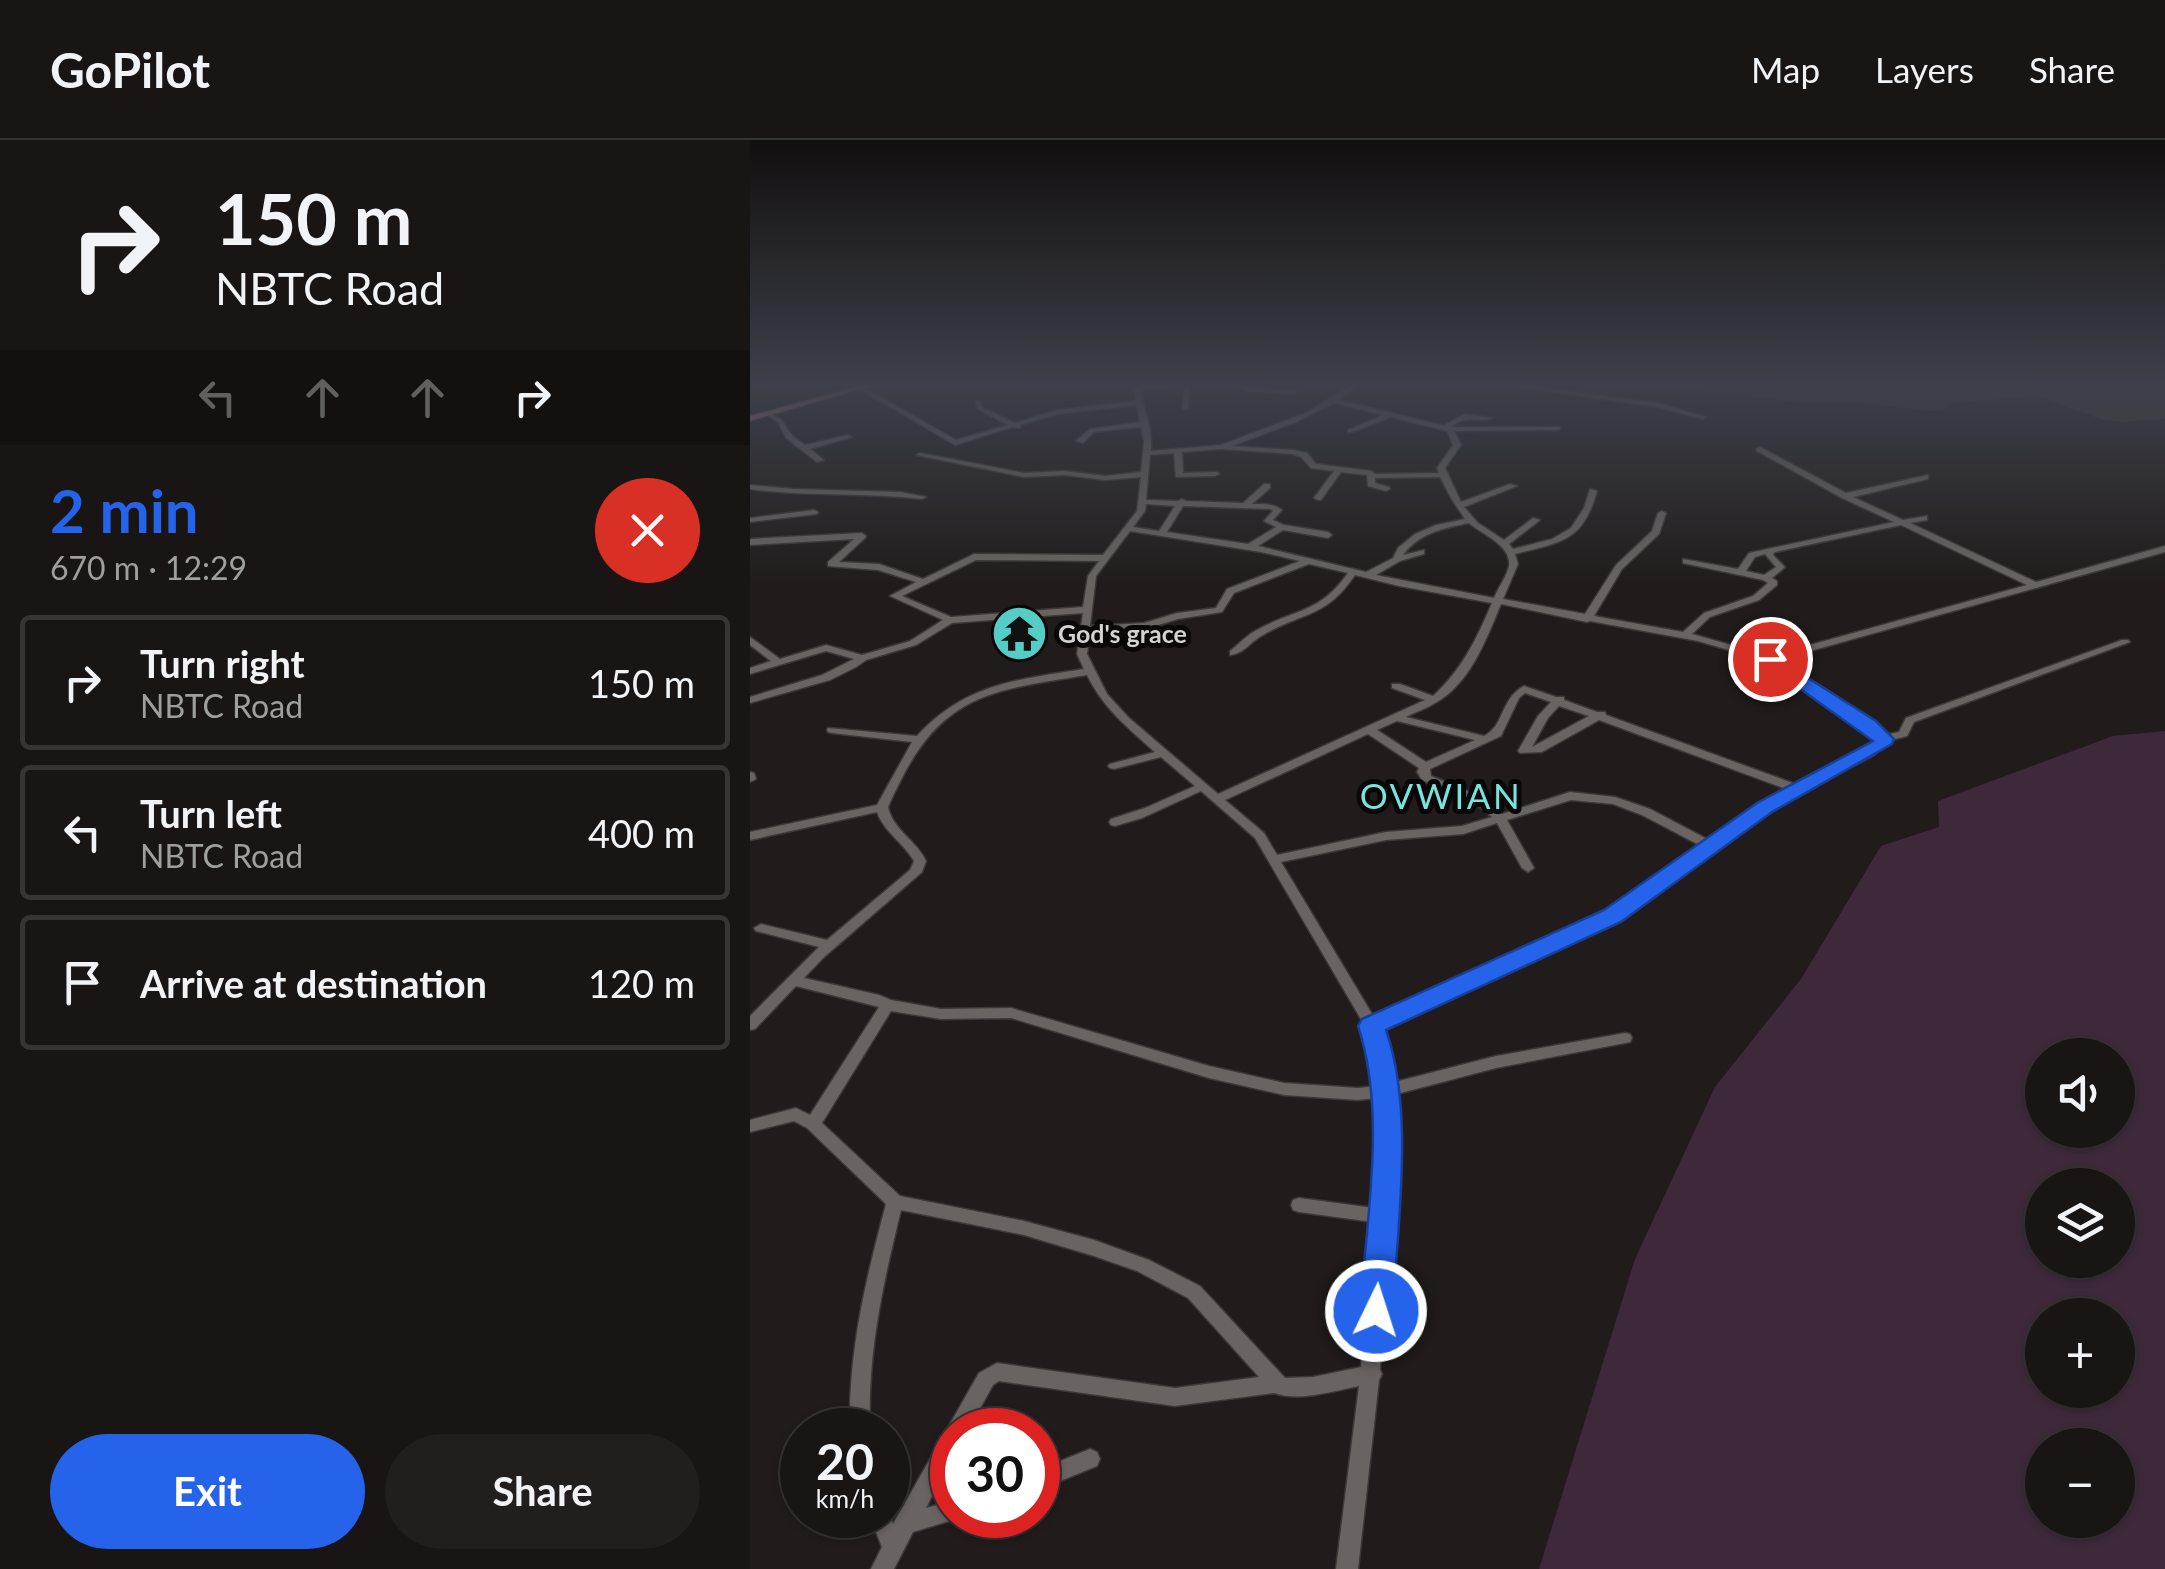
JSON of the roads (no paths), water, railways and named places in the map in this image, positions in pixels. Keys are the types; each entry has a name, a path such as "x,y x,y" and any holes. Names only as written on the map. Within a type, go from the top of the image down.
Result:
{"street":[{"path":"808,451 820,460"},
{"path":"1190,451 1148,453 1142,502 1130,529 1092,576 1082,654 1111,706 1260,836 1372,1026 1382,1057 1387,1128 1372,1374 1347,1569"},
{"path":"1270,451 1300,453 1314,466 1374,476 1444,475"},
{"path":"1219,798 1434,700 1453,686 1470,662 1514,564 1508,548 1472,520 1444,475 1441,468 1453,451"},
{"path":"1763,451 1845,496 2034,586"},
{"path":"1178,452 1179,475 1215,474"},
{"path":"920,455 1036,476 1065,473 1106,478 1146,474"},
{"path":"1318,498 1338,470"},
{"path":"1374,476 1371,484 1386,489"},
{"path":"1845,496 1925,478"},
{"path":"1246,504 1267,486"},
{"path":"1461,505 1513,486"},
{"path":"750,487 798,493 888,491 922,497"},
{"path":"1508,548 1564,538 1586,519 1592,491"},
{"path":"1142,502 1182,500 1276,508 1268,521 1328,535"},
{"path":"1162,534 1182,500"},
{"path":"750,520 814,512"},
{"path":"1587,619 1619,567 1656,532 1662,513"},
{"path":"1740,573 1752,555 1924,518"},
{"path":"1396,560 1426,530 1472,520"},
{"path":"1508,548 1536,520"},
{"path":"1250,547 1282,527"},
{"path":"1130,529 1250,547 1352,572 1685,635 1770,659 1830,697 1884,739"},
{"path":"750,542 862,536 832,564 879,567 925,582"},
{"path":"1770,659 2165,549"},
{"path":"1685,635 1708,615 1756,598 1774,582 1781,567 1769,555 1771,550"},
{"path":"1367,575 1421,552"},
{"path":"950,620 895,596 974,556 1104,558"},
{"path":"1686,561 1774,582"},
{"path":"1084,629 1145,626 1177,616 1219,610 1230,591 1306,562"},
{"path":"1234,654 1259,633 1306,616 1329,602 1352,572"},
{"path":"750,700 786,686 850,671 862,658 913,643 950,620 1086,610"},
{"path":"750,640 778,662"},
{"path":"1372,1026 1612,916 1796,788 1870,753 1884,739 1903,734 1910,720 2125,642"},
{"path":"750,672 826,648 862,658"},
{"path":"750,1025 830,946 900,888 920,862 916,850 891,830 882,817 882,808 889,785 916,739 935,718 954,704 1031,682 1090,671"},
{"path":"1396,686 1434,700"},
{"path":"1425,767 1448,760 1497,734 1524,688 1796,788"},
{"path":"1560,699 1542,716 1524,752 1538,750 1602,714"},
{"path":"1397,718 1484,739"},
{"path":"1368,729 1425,767"},
{"path":"832,730 916,739"},
{"path":"1114,766 1163,753"},
{"path":"1425,767 1426,778 1475,794 1503,819 1528,868"},
{"path":"1116,822 1145,816 1157,805 1204,786"},
{"path":"1276,858 1386,836 1463,830 1570,796 1592,796 1646,812 1711,846"},
{"path":"750,836 882,808"},
{"path":"762,928 830,946"},
{"path":"794,981 879,1000 886,1005 941,1014 1011,1013 1209,1072 1284,1089 1358,1094 1385,1091 1496,1062 1626,1038"},
{"path":"813,1124 831,1101 886,1005"},
{"path":"750,1126 796,1114 813,1124 896,1202 1024,1228 1143,1265 1194,1292 1275,1384"},
{"path":"858,1408 861,1334 896,1202"},
{"path":"1299,1204 1382,1216"},
{"path":"969,1408 986,1379 997,1372 1175,1397 1275,1384 1289,1388 1313,1386 1372,1374"},
{"path":"1060,1471 1090,1459"},
{"path":"910,1513 930,1477"},
{"path":"889,1538 893,1548"},
{"path":"882,1569 898,1538"}],"place":[{"name":"God's grace","path":"1019,634"}],"district":[{"name":"OVWIAN","path":"1441,797"}]}
